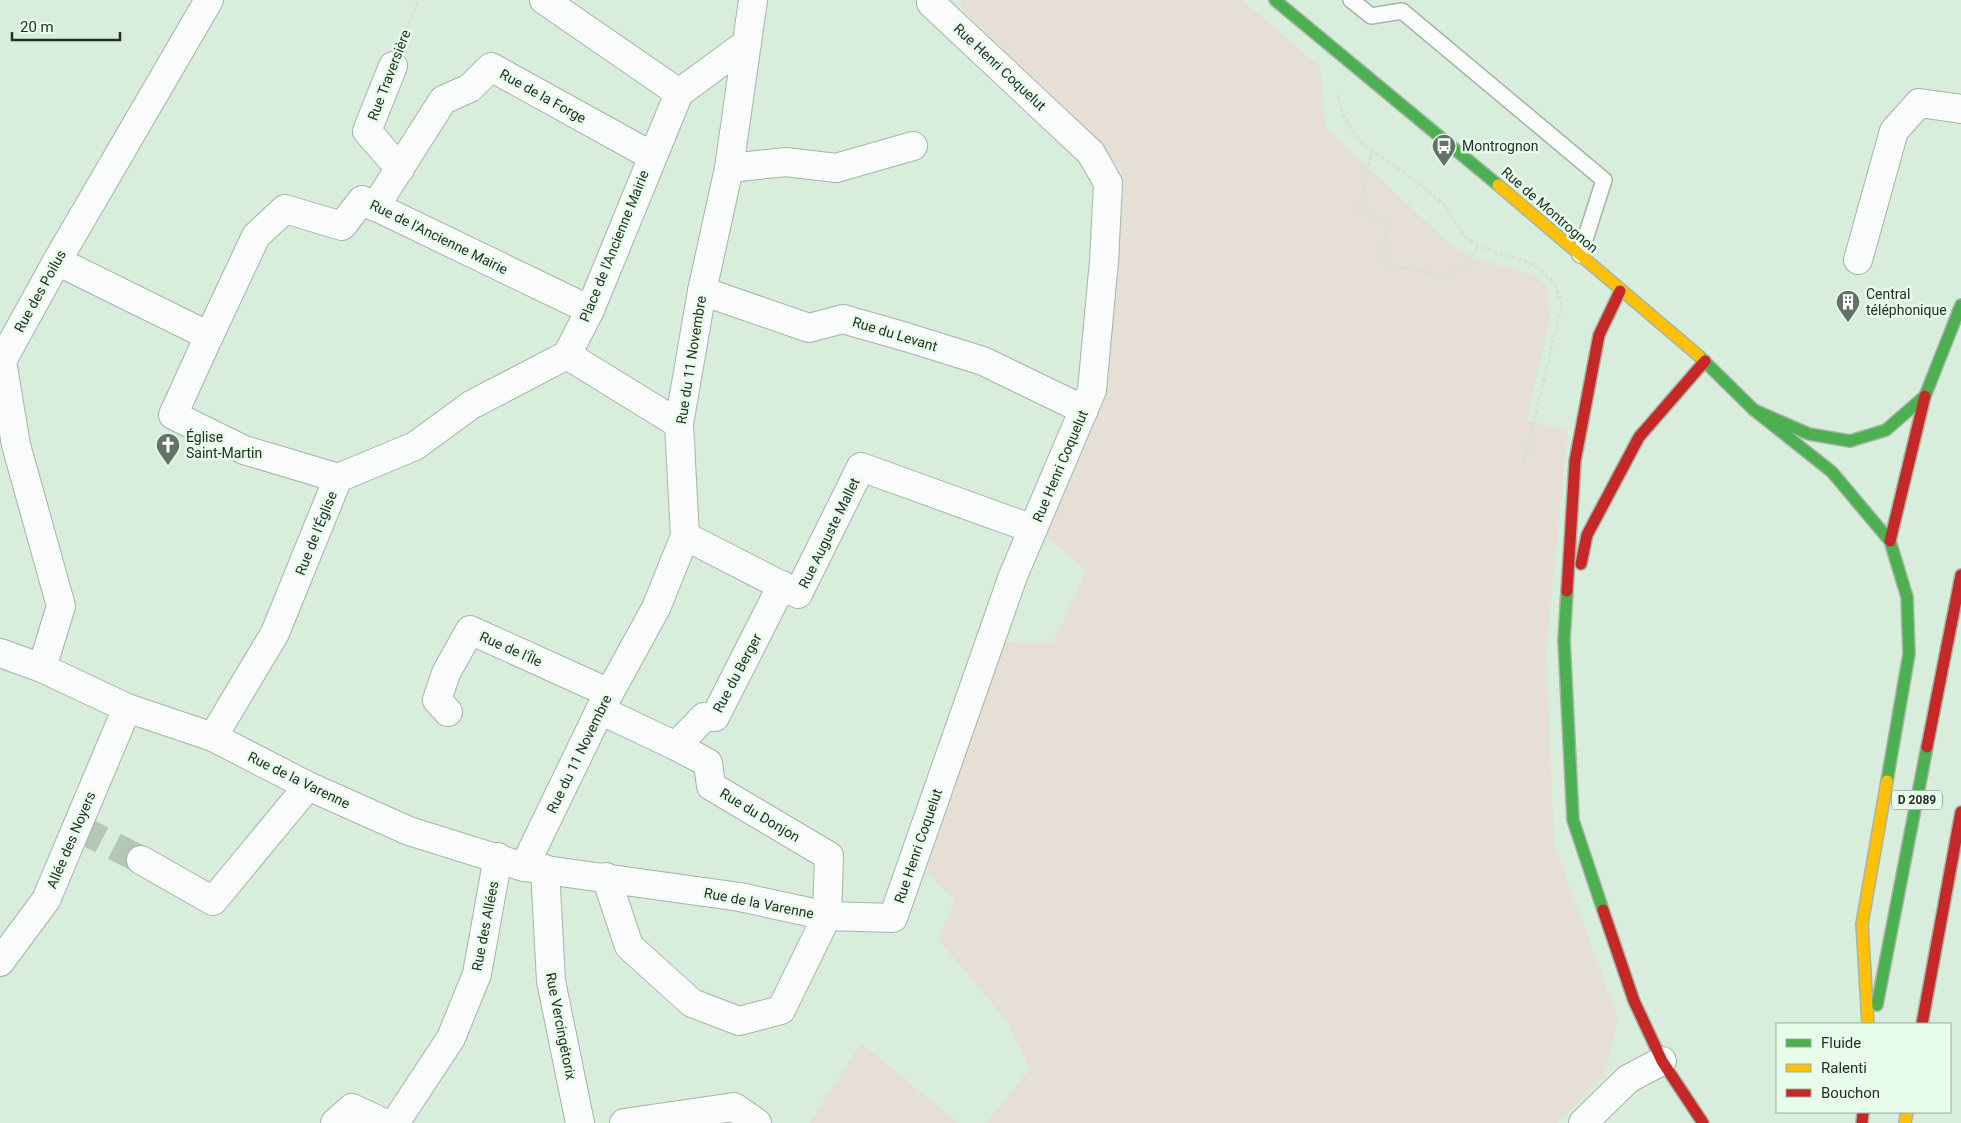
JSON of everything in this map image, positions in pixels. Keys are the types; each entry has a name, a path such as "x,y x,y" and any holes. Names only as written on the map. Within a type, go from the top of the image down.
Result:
{"main road":[{"name":"Rue de Montrognon","path":"1275,0 1519,202 1620,291 1705,362 1754,410"},
{"path":"1620,291 1599,335 1576,460 1564,640 1573,820 1634,1002 1662,1061 1703,1123"},
{"path":"1890,541 1925,396 1961,305"},
{"path":"1564,640 1587,535 1639,437 1705,362"},
{"path":"1754,410 1809,434 1850,441 1886,430 1925,396"},
{"path":"1754,410 1832,472 1890,541 1907,597 1909,654 1862,924 1868,1023"},
{"name":"D 2089","path":"1874,1023 1961,575"},
{"name":"D 2089","path":"1922,1023 1961,812"}],"street":[{"name":"Rue des Poilus","path":"42,668 61,606 16,445 2,361 57,261 209,0"},
{"path":"544,0 679,93 747,43"},
{"name":"Rue du 11 Novembre","path":"535,868 605,702 656,608 684,536 679,424 702,291 729,168 753,0"},
{"name":"Rue Henri Coquelut","path":"827,916 893,918 1013,576 1092,390 1104,261 1108,183 1091,153 932,3 933,0"},
{"name":"Rue Traversière","path":"392,66 368,131 400,169"},
{"name":"Rue de la Forge","path":"375,207 443,100 470,88 491,67 652,156"},
{"name":"Place de l'Ancienne Mairie","path":"567,355 590,310 679,93"},
{"path":"1858,260 1894,131 1919,103 1961,109"},
{"path":"729,168 786,162 836,168 913,146"},
{"name":"Rue de l'Ancienne Mairie","path":"210,336 256,236 285,209 342,226 362,200 590,310"},
{"path":"57,261 210,336 173,415 244,450 338,478"},
{"name":"Rue du Levant","path":"702,291 809,328 843,319 906,337 983,362 1084,410"},
{"path":"567,355 679,424"},
{"name":"Rue de l'Église","path":"213,737 275,633 338,478 415,446 471,405 567,355"},
{"name":"Rue Auguste Mallet","path":"684,536 798,594 861,467 1033,529"},
{"name":"Rue du Berger","path":"676,746 704,717 714,717 782,586"},
{"name":"Rue de l'Île","path":"448,712 437,700 446,673 470,630 605,702"},
{"name":"Rue de la Varenne","path":"0,653 42,668 127,708 213,737 308,786 409,831 535,868 606,877 740,897 827,916 781,1010 739,1021 692,1003 629,946 606,877"},
{"name":"Rue du Donjon","path":"605,702 676,746 708,763 711,786 829,856 827,916"},
{"name":"Allée des Noyers","path":"0,962 46,900 127,708"},
{"path":"141,860 214,901 308,786"},
{"name":"Rue des Allées","path":"395,1123 414,1098 451,1038 477,974 498,857"},
{"name":"Rue Vercingétorix","path":"535,868 551,981 580,1123"},
{"path":"1583,1123 1628,1079 1662,1061"},
{"path":"624,1123 734,1107 757,1123"},
{"path":"335,1123 352,1108 384,1123"}],"lane":[{"path":"1351,0 1371,16 1402,11 1604,180 1580,255"}],"path":[{"name":"Rue Traversière","path":"392,66 418,0"},
{"path":"1344,58 1335,85 1342,113 1361,143 1424,187 1444,205 1464,236 1478,246 1531,263 1554,282 1562,304 1524,464"},
{"path":"1372,150 1359,213 1386,220 1384,264 1450,277 1472,256 1478,246"}],"shaded area":[{"path":"961,0 1242,0 1320,67 1325,127 1452,246 1472,257 1536,276 1547,287 1549,322 1526,420 1568,430 1546,650 1554,845 1618,1019 1605,1075 1557,1123 986,1123 1030,1069 1006,1020 938,939 955,901 926,871 1003,641 1053,643 1086,571 1040,530 1107,392 1122,171 1094,139 961,8"},
{"path":"861,1043 958,1123 810,1123"}],"tunnel":[{"path":"77,827 141,860"}],"traffic: fast":[{"path":"1275,0 1498,185"},
{"path":"1699,356 1754,410 1809,434 1850,441 1886,430 1925,396 1961,305"},
{"path":"1754,410 1832,472 1890,541 1907,597 1909,654 1887,781"},
{"path":"1567,591 1564,640 1573,820 1603,910"},
{"path":"1877,1005 1927,747"}],"traffic: slow":[{"path":"1498,185 1699,356"},
{"path":"1868,1023 1862,924 1887,781"},
{"path":"1905,1123 1907,1113"}],"traffic: jam":[{"path":"1567,591 1575,461 1599,335 1620,291"},
{"path":"1581,564 1587,535 1639,437 1705,361"},
{"path":"1890,541 1925,396"},
{"path":"1927,747 1961,575"},
{"path":"1922,1023 1961,812"},
{"path":"1603,910 1634,1001 1662,1061 1703,1123"},
{"path":"1862,1123 1863,1113"}],"place":[{"name":"Montrognon","path":"1444,167"},
{"name":"Central téléphonique","path":"1848,323"},
{"name":"Église Saint-Martin","path":"168,466"}]}
